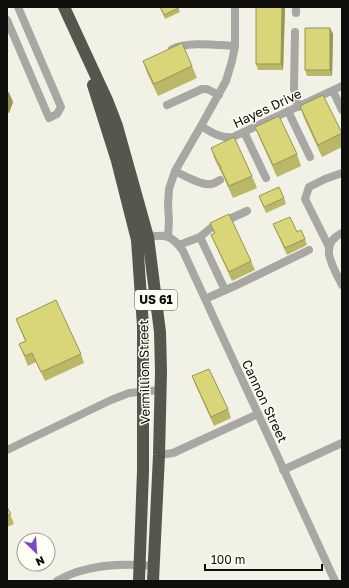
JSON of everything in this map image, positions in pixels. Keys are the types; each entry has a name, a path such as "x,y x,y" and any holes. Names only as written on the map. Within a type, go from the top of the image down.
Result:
{"highway":[{"name":"Vermillion Street","path":"64,7 76,33 142,239 160,332 161,372 154,581"},
{"name":"Vermillion Street","path":"140,581 143,471 142,239"}],"street":[{"path":"7,20 10,33 49,118 57,114 61,107 18,7"},
{"path":"142,239 160,236 168,237 170,220 168,205 169,189 175,171 226,81 235,46 235,7"},
{"path":"295,32 294,89 298,107"},
{"path":"165,52 177,46 192,44 235,46"},
{"name":"Hayes Drive","path":"201,126 220,137 233,137 342,86"},
{"path":"167,105 202,89 207,89 219,95"},
{"path":"333,90 342,110"},
{"path":"288,111 310,157"},
{"path":"244,132 266,178"},
{"path":"175,171 201,183 212,184 220,180"},
{"path":"342,173 309,187 305,199 329,247 330,259 342,285"},
{"path":"179,246 200,237 212,227 247,211"},
{"path":"329,247 331,241 342,233"},
{"name":"Cannon Street","path":"168,237 175,241 183,251 335,581"},
{"path":"200,237 225,290"},
{"path":"205,299 309,250"},
{"path":"7,450 111,400 129,393 160,390"},
{"path":"159,455 173,453 258,414"},
{"path":"283,470 342,443"},
{"path":"63,580 81,571 103,566 154,566"}],"building":[{"path":"160,7 178,7 179,8 164,15"},
{"path":"256,7 282,7 281,64 256,64"},
{"path":"305,28 330,28 330,70 305,70"},
{"path":"182,43 192,66 154,84 143,61"},
{"path":"323,95 342,133 318,145 300,106"},
{"path":"279,116 297,154 273,165 255,127"},
{"path":"234,137 252,176 229,186 221,166 211,148"},
{"path":"279,187 284,198 264,207 259,196"},
{"path":"229,214 251,261 229,272 211,235 215,233 210,223"},
{"path":"290,217 297,232 301,230 305,239 285,248 273,224"},
{"path":"56,300 81,354 41,372 32,353 25,356 19,344 26,341 16,319"},
{"path":"209,369 228,409 211,417 192,376"},
{"path":"7,507 11,514 7,516"}]}
